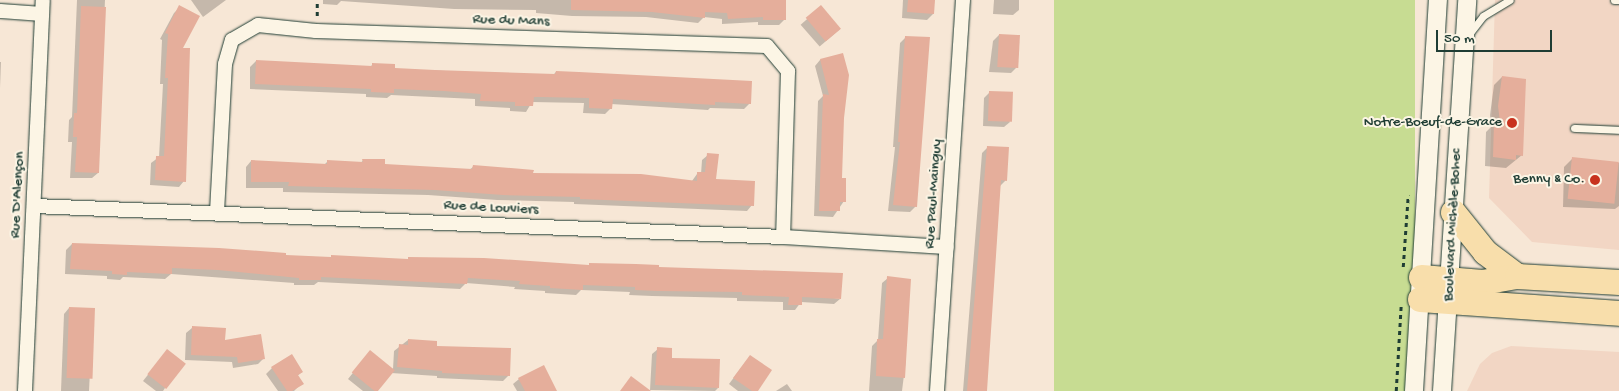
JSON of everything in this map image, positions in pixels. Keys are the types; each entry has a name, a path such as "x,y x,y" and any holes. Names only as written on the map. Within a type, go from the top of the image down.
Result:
{"highway":[{"path":"1453,212 1485,252 1517,276"},
{"path":"1448,290 1517,276 1619,282"},
{"path":"1420,288 1448,290 1619,313"}],"street":[{"name":"Rue Paul-Mainguy","path":"937,391 963,0"},
{"name":"Boulevard Michèle-Bohec","path":"1414,391 1438,0"},
{"name":"Boulevard Michèle-Bohec","path":"1442,391 1467,0"},
{"path":"0,11 42,7"},
{"name":"Rue D'Alençon","path":"25,391 42,7"},
{"name":"Rue du Mans","path":"217,212 225,64 232,40 258,25 316,31 767,46 788,71 783,237"},
{"name":"Rue de Louviers","path":"34,206 217,212 783,237 947,248"}],"lane":[{"path":"1464,40 1483,16 1510,0"},
{"path":"1614,0 1619,0"},
{"path":"1574,128 1619,130"}],"shaded area":[{"path":"1495,0 1619,0 1619,250 1532,242 1489,198"},
{"path":"1511,346 1619,352 1619,391 1467,391 1480,364 1492,353"}],"green space":[{"path":"1054,0 1415,0 1415,391 1054,391"}],"building":[{"path":"571,0 786,0 786,20 763,20 763,17 728,19 727,13 705,12 705,18 652,12 571,10"},
{"path":"908,0 935,0 934,14 907,12"},
{"path":"179,5 200,16 183,48 190,48 186,182 155,180 156,156 164,156 168,78 165,78 168,34 165,33"},
{"path":"821,5 841,29 826,42 806,18"},
{"path":"81,6 106,7 99,173 75,172 77,137 73,137 74,113 77,113"},
{"path":"999,34 1020,35 1018,68 997,67"},
{"path":"905,36 930,37 917,207 893,205 900,142 898,142"},
{"path":"843,53 849,75 844,118 842,178 846,178 846,202 840,202 840,211 819,211 823,94 829,95 820,59"},
{"path":"256,60 372,66 372,63 395,64 395,68 435,70 555,74 556,71 752,81 751,104 715,102 715,105 613,99 612,109 589,108 589,98 534,97 533,106 515,106 515,102 480,101 481,94 394,89 394,93 371,92 371,89 255,84"},
{"path":"1502,76 1526,79 1523,156 1516,155 1516,160 1493,157 1494,122 1500,122 1498,106"},
{"path":"989,91 1013,92 1012,122 988,121"},
{"path":"987,146 1009,147 1007,181 1001,180 987,391 967,391"},
{"path":"707,153 719,154 716,179 755,181 754,206 580,199 580,197 503,195 435,190 288,186 289,182 251,182 251,160 327,164 327,160 363,162 362,159 385,159 385,164 472,169 473,165 534,170 533,173 641,174 697,181 697,172 705,172"},
{"name":"Benny & Co.","path":"1572,157 1619,162 1614,204 1568,199"},
{"path":"72,243 219,248 286,253 286,255 331,257 331,255 408,259 408,257 484,258 589,265 589,263 636,264 659,265 659,267 843,273 841,299 802,297 802,305 788,305 789,297 742,295 742,292 635,290 635,287 583,285 583,290 519,284 520,281 468,278 467,284 321,277 321,280 299,280 299,278 218,270 172,268 172,274 127,272 127,275 112,274 112,271 70,269"},
{"path":"887,276 911,279 905,378 876,376 877,339 883,339"},
{"path":"69,307 95,308 93,379 67,378"},
{"path":"192,326 226,328 225,340 261,334 265,359 238,363 237,357 191,355"},
{"path":"408,339 437,341 437,346 511,348 510,376 442,373 442,371 397,367 399,344 408,345"},
{"path":"657,347 672,348 672,358 720,359 719,388 655,385"},
{"path":"167,349 186,364 166,389 147,374"},
{"path":"370,350 395,370 378,391 375,391 352,373"},
{"path":"292,354 303,372 298,375 304,384 292,391 287,391 271,367"},
{"path":"750,355 772,370 758,391 752,391 733,378"},
{"path":"544,365 557,391 525,391 518,378"},
{"path":"631,376 651,391 620,391"}],"place":[{"name":"Notre-Boeuf-de-Grace","path":"1512,123"},
{"name":"Benny & Co.","path":"1595,180"}]}
